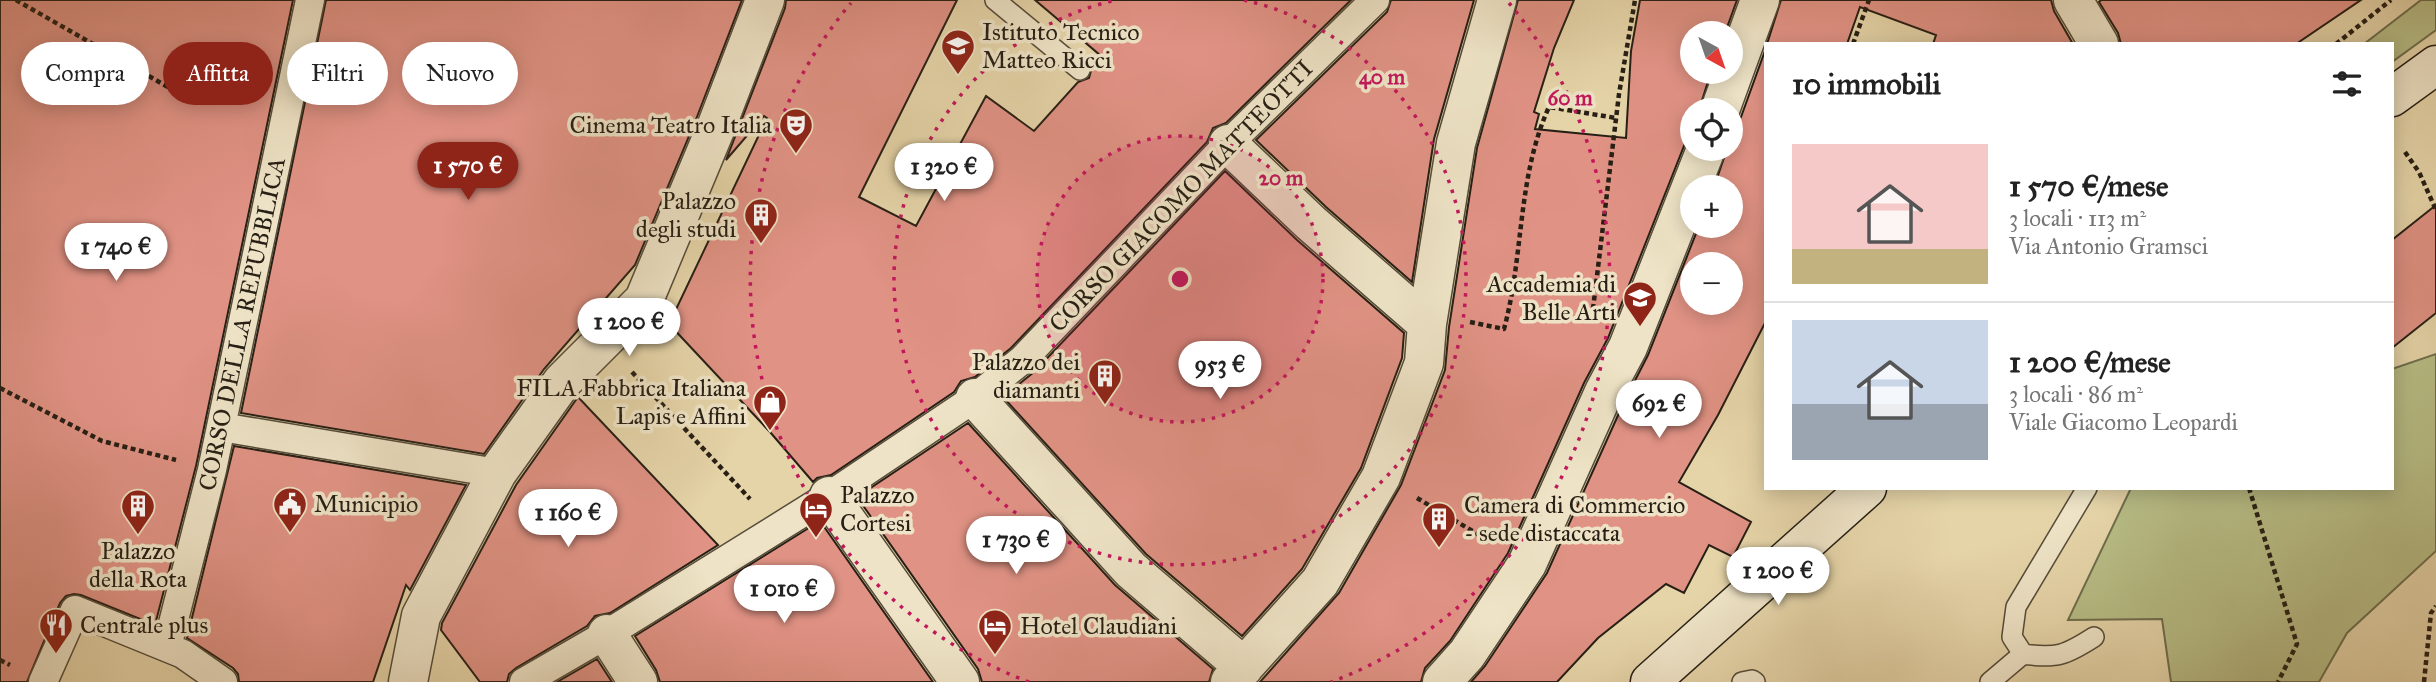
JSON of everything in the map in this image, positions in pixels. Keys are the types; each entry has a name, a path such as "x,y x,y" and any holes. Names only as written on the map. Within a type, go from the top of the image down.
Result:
{"street":[{"name":"CORSO DELLA REPUBBLICA","path":"167,647 212,470 310,0"},
{"path":"408,682 421,616 497,473 562,382 644,300 715,130 765,0"},
{"name":"CORSO GIACOMO MATTEOTTI","path":"524,682 607,634 829,496 975,398 1022,360 1228,144 1375,0"},
{"path":"975,398 1131,570 1237,674 1320,582 1381,477 1424,363 1427,319 1456,143 1496,0"},
{"path":"1724,98 1760,0"},
{"path":"2073,8 2098,42"},
{"path":"2394,96 2436,65"},
{"path":"1228,144 1311,223 1427,319"},
{"path":"1441,682 1467,654 1528,564 1604,392 1628,347 1701,161"},
{"path":"220,427 497,473"},
{"path":"1650,682 1865,490"},
{"path":"829,496 960,682"},
{"path":"43,682 75,610 183,653 223,682"},
{"path":"607,634 638,682"}],"lane":[{"path":"995,0 1080,70"},
{"path":"2086,490 2016,607 2012,637 2023,654 2046,658 2070,652 2094,637"},
{"path":"1990,682 2023,654"},
{"path":"1742,682 1755,682"}],"path":[{"path":"16,0 163,84"},
{"path":"1592,316 1616,118 1635,0"},
{"path":"1854,42 1869,0"},
{"path":"2338,42 2391,0"},
{"path":"1427,319 1504,329 1526,189 1539,129 1549,107 1616,118"},
{"path":"2405,152 2419,172 2436,210"},
{"path":"603,341 776,529"},
{"path":"0,388 102,441 212,470"},
{"path":"1381,477 1528,564"},
{"path":"2250,490 2297,644 2278,682"},
{"path":"2424,682 2431,613 2436,606"}],"green space":[{"path":"2421,0 2436,0 2436,30 2394,61 2394,42 2367,42"},
{"path":"2436,354 2436,551 2347,633 2319,682 2171,682 2162,619 2068,620 2130,490 2394,490 2394,368"}],"building":[{"path":"0,0 293,0 273,96 273,42 163,42 163,105 271,105 196,466 155,625 81,595 66,596 60,603 27,682 0,682"},
{"path":"326,0 742,0 635,265 544,369 484,454 241,413 304,105 388,105 388,42 317,42"},
{"name":"Palazzo degli studi","path":"786,0 957,0 859,197 916,226 986,96 1034,131 1078,82 1089,78 1092,67 1101,56 1035,0 1351,0 1226,123 1213,128 1207,142 1011,348 975,377 961,381 954,392 831,475 817,478 813,482 669,324 767,118 764,116 726,160"},
{"path":"1391,0 1474,0 1434,139 1412,282 1326,207 1256,140 1387,12"},
{"path":"1518,0 1574,0 1554,48 1534,112 1539,114 1535,129 1626,138 1631,51 1640,0 1737,0 1729,21 1680,21 1680,84 1707,84 1703,98 1680,98 1680,156 1608,338 1584,383 1508,553 1450,641 1425,668 1421,682 1260,682 1339,593 1401,485 1445,370 1449,327 1477,148"},
{"path":"1781,0 2051,0 2054,11 2072,42 1934,42 1936,35 1860,7 1848,42 1768,42"},
{"path":"2361,0 2299,42 2120,42 2099,2"},
{"path":"1764,54 1764,325 1718,415 1679,482 1751,522 1733,557 1709,545 1684,593 1666,584 1598,638 1557,682 1471,682 1485,666 1547,573 1648,355 1680,274 1680,315 1743,315 1743,252 1689,252 1694,238 1743,238 1743,175 1718,175 1723,161 1743,161 1743,111"},
{"name":"Palazzo dei diamanti","path":"1225,171 1297,240 1404,333 1402,358 1361,468 1302,569 1242,636 1146,554 1003,397 1034,372"},
{"path":"2436,205 2436,313 2394,346 2394,238"},
{"path":"578,397 718,545 610,613 595,616 587,626 516,668 509,674 507,682 480,682 441,630 442,623 516,485"},
{"path":"968,423 1115,585 1213,669 1209,682 982,682 978,669 857,497"},
{"path":"234,446 466,485 410,590 406,585 373,682 239,682 238,674 233,668 187,638"},
{"path":"820,521 933,682 660,682 656,670 635,636"},
{"path":"597,659 612,682 557,682"}],"place":[{"name":"Istituto Tecnico Matteo Ricci","path":"958,76"},
{"name":"Cinema Teatro Italia","path":"796,155"},
{"name":"Palazzo degli studi","path":"761,245"},
{"name":"Accademia di Belle Arti","path":"1640,328"},
{"name":"Palazzo dei diamanti","path":"1105,406"},
{"name":"FILA Fabbrica Italiana Lapis e Affini","path":"770,432"},
{"name":"Municipio","path":"290,534"},
{"name":"Palazzo della Rota","path":"138,536"},
{"name":"Palazzo Cortesi","path":"816,539"},
{"name":"Camera di Commercio - sede distaccata","path":"1439,549"},
{"name":"Centrale plus","path":"56,655"},
{"name":"Hotel Claudiani","path":"995,656"}]}
